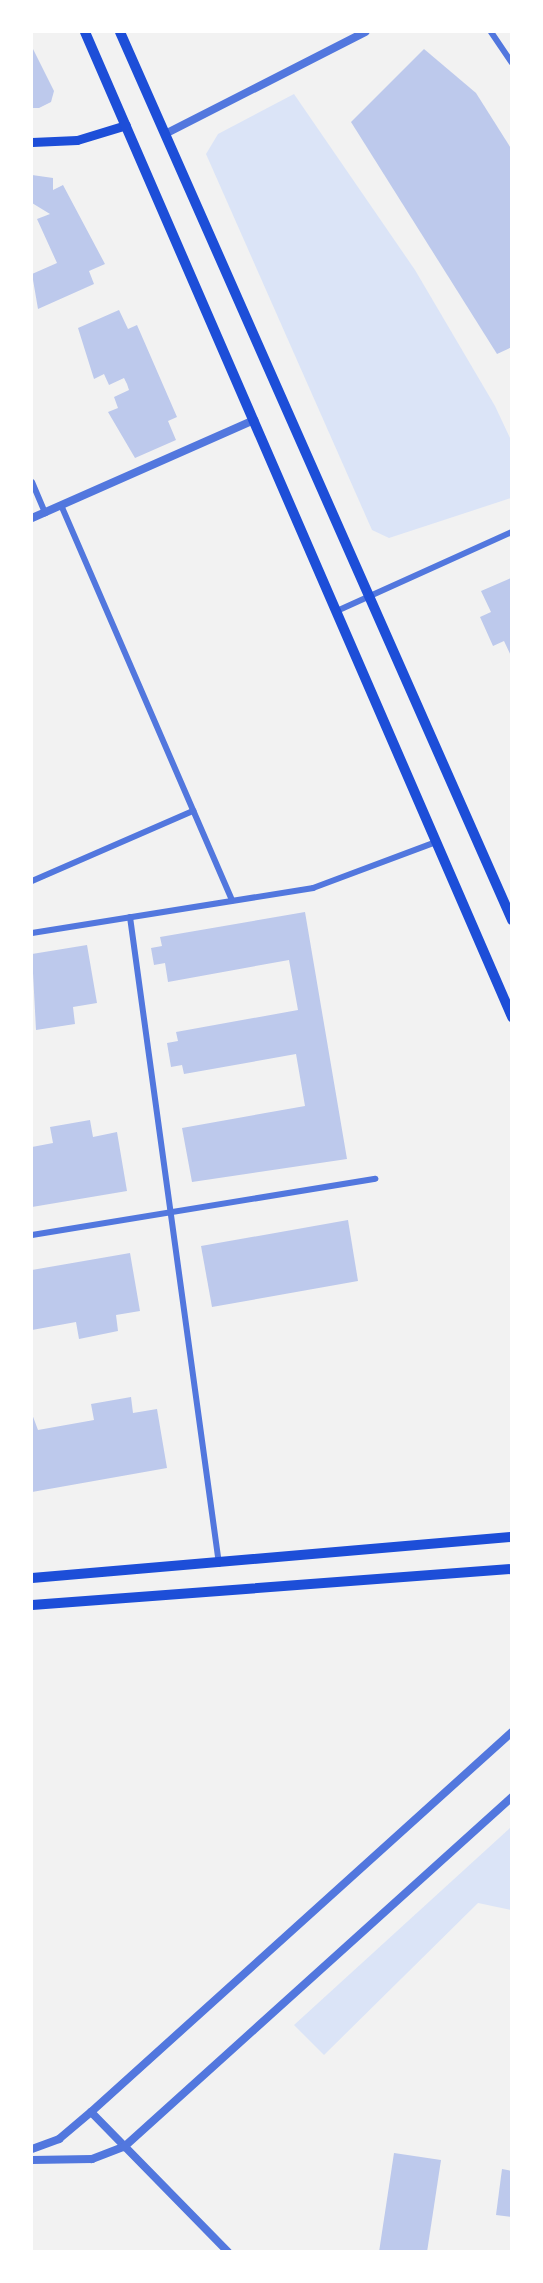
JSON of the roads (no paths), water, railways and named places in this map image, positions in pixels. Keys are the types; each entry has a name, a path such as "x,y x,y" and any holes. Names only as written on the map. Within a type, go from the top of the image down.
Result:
{"main road":[{"path":"85,32 339,610 512,1017"},
{"path":"120,32 372,596 512,920"},
{"path":"32,142 76,140 126,125"},
{"path":"32,1578 512,1537"},
{"path":"32,1605 512,1569"}],"street":[{"path":"165,135 365,32"},
{"path":"491,32 512,63"},
{"path":"32,519 254,420"},
{"path":"32,482 45,513"},
{"path":"61,505 232,901"},
{"path":"339,610 512,532"},
{"path":"32,881 193,811"},
{"path":"32,933 313,888 436,842"},
{"path":"130,917 174,1212 219,1564"},
{"path":"32,1235 375,1179"},
{"path":"32,2149 59,2139 91,2112 512,1732"},
{"path":"32,2161 92,2159 124,2147 512,1797"},
{"path":"91,2112 228,2252"}]}
